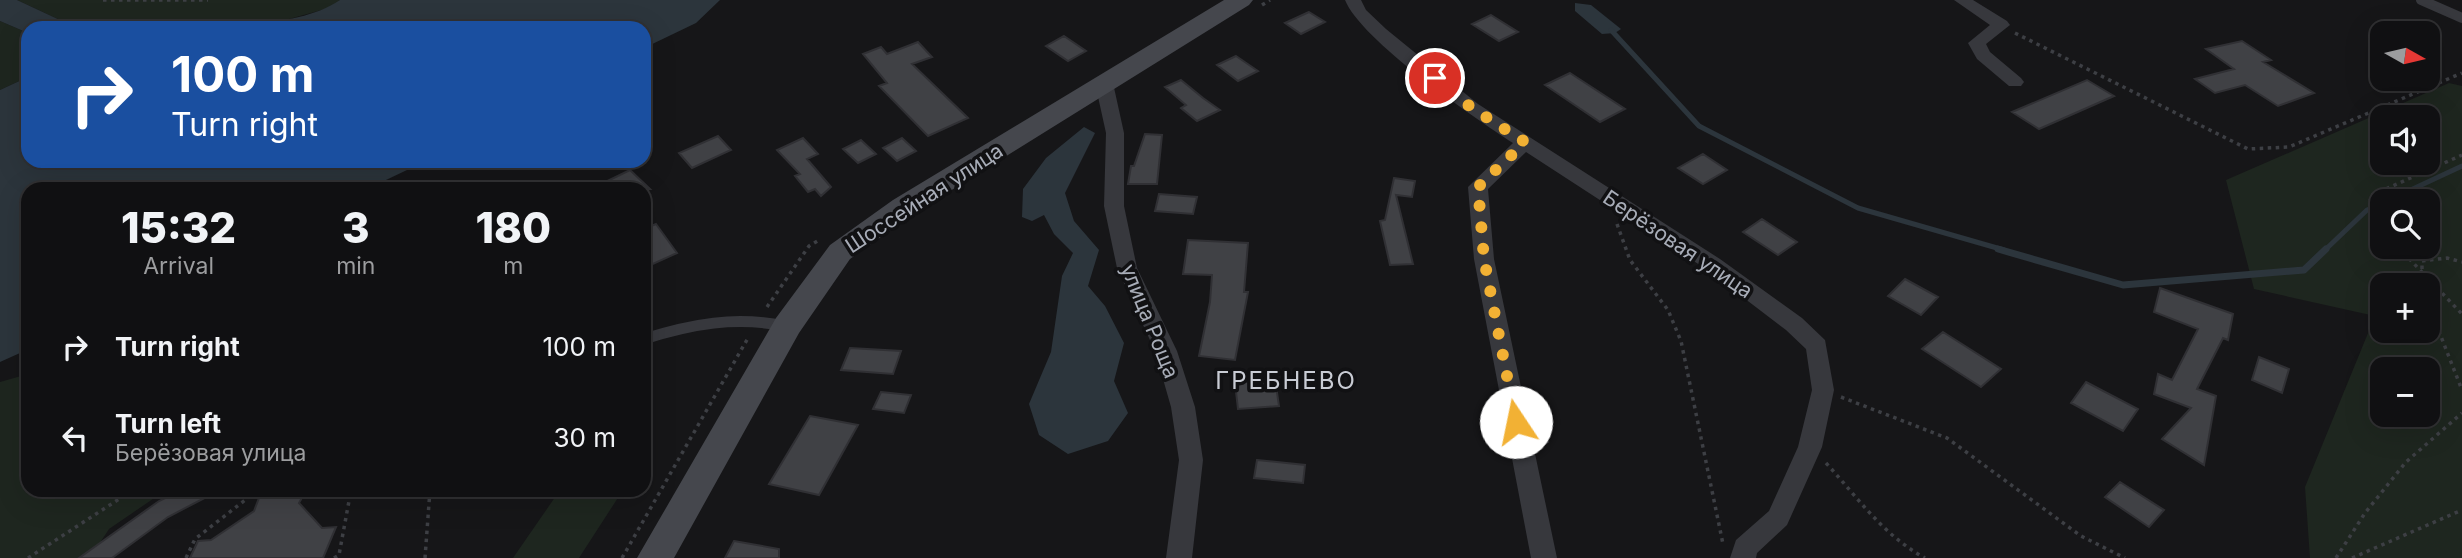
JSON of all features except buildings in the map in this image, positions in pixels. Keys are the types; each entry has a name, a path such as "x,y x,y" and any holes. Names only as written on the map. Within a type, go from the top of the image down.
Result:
{"street":[{"name":"Шоссейная улица","path":"655,558 787,326 840,252 903,207 1241,0"},
{"name":"Берёзовая улица","path":"1353,0 1358,12 1380,33 1472,108 1713,264 1794,324 1817,346 1823,390 1810,447 1778,518 1745,548 1743,558"},
{"path":"1962,0 2001,25 1977,43 1983,55 2015,82"},
{"name":"улица Роща","path":"1104,83 1115,133 1114,206 1127,268 1166,351 1183,407 1191,460 1179,558"},
{"path":"1525,142 1478,187 1484,259 1544,558"}],"lane":[{"path":"2421,0 2462,18"},
{"path":"651,337 692,323 758,320 787,326"}],"path":[{"path":"103,0 208,0"},
{"path":"2001,25 2077,66 2248,149 2289,147 2462,73"},
{"path":"2387,189 2462,155"},
{"path":"1614,202 1619,241 1638,274 1669,312 1681,341 1719,536 1725,547"},
{"path":"2422,273 2422,261 2447,258 2462,262"},
{"path":"2409,259 2462,314"},
{"path":"2440,335 2462,390"},
{"path":"1823,390 1947,438 2081,536 2125,558"},
{"path":"2336,558 2365,513 2406,462 2462,413"},
{"path":"1810,447 1847,485 1872,520 1909,551 1925,558"},
{"path":"28,558 122,497"},
{"path":"186,558 195,540 249,497"},
{"path":"334,558 339,555 348,497"},
{"path":"425,558 429,497"},
{"path":"2352,558 2462,510"}],"shaded area":[{"path":"0,0 17,0 62,21 21,21 21,30 0,21"},
{"path":"17,0 340,0 329,8 289,19 267,21 62,21"},
{"path":"340,0 720,0 696,23 651,45 651,21 273,21 323,9"},
{"path":"1575,3 1591,5 1621,29 1615,33 1602,34 1575,11"},
{"path":"0,21 21,30 21,80 0,90"},
{"path":"21,80 21,168 411,168 382,182 21,182 21,353 0,362 0,90"},
{"path":"2449,83 2462,86 2462,558 2310,558 2305,487 2370,328 2370,343 2440,343 2440,273 2370,273 2370,315 2254,289 2226,180 2370,117 2370,175 2440,175 2440,105 2398,105 2431,91 2440,91 2440,87"},
{"path":"1084,127 1095,133 1065,193 1074,221 1099,250 1088,286 1105,306 1124,343 1114,381 1128,413 1108,441 1068,454 1039,435 1029,404 1051,352 1062,276 1073,253 1054,234 1044,215 1032,221 1022,217 1023,189 1046,158"},
{"path":"21,376 21,497 156,497 109,529 90,558 0,558 0,382"},
{"path":"555,497 618,497 579,558 513,558"}],"waterway":[{"path":"1611,30 1699,126 1858,208 2004,250"},
{"path":"2413,189 2462,166"},
{"path":"2325,250 2370,209"},
{"path":"1998,249 2123,285 2304,270 2326,249"}],"district":[{"name":"ГРЕБНЕВО","path":"1286,380"}],"route":[{"path":"1435,78 1472,108 1525,142 1478,187 1484,259 1516,422"}]}
